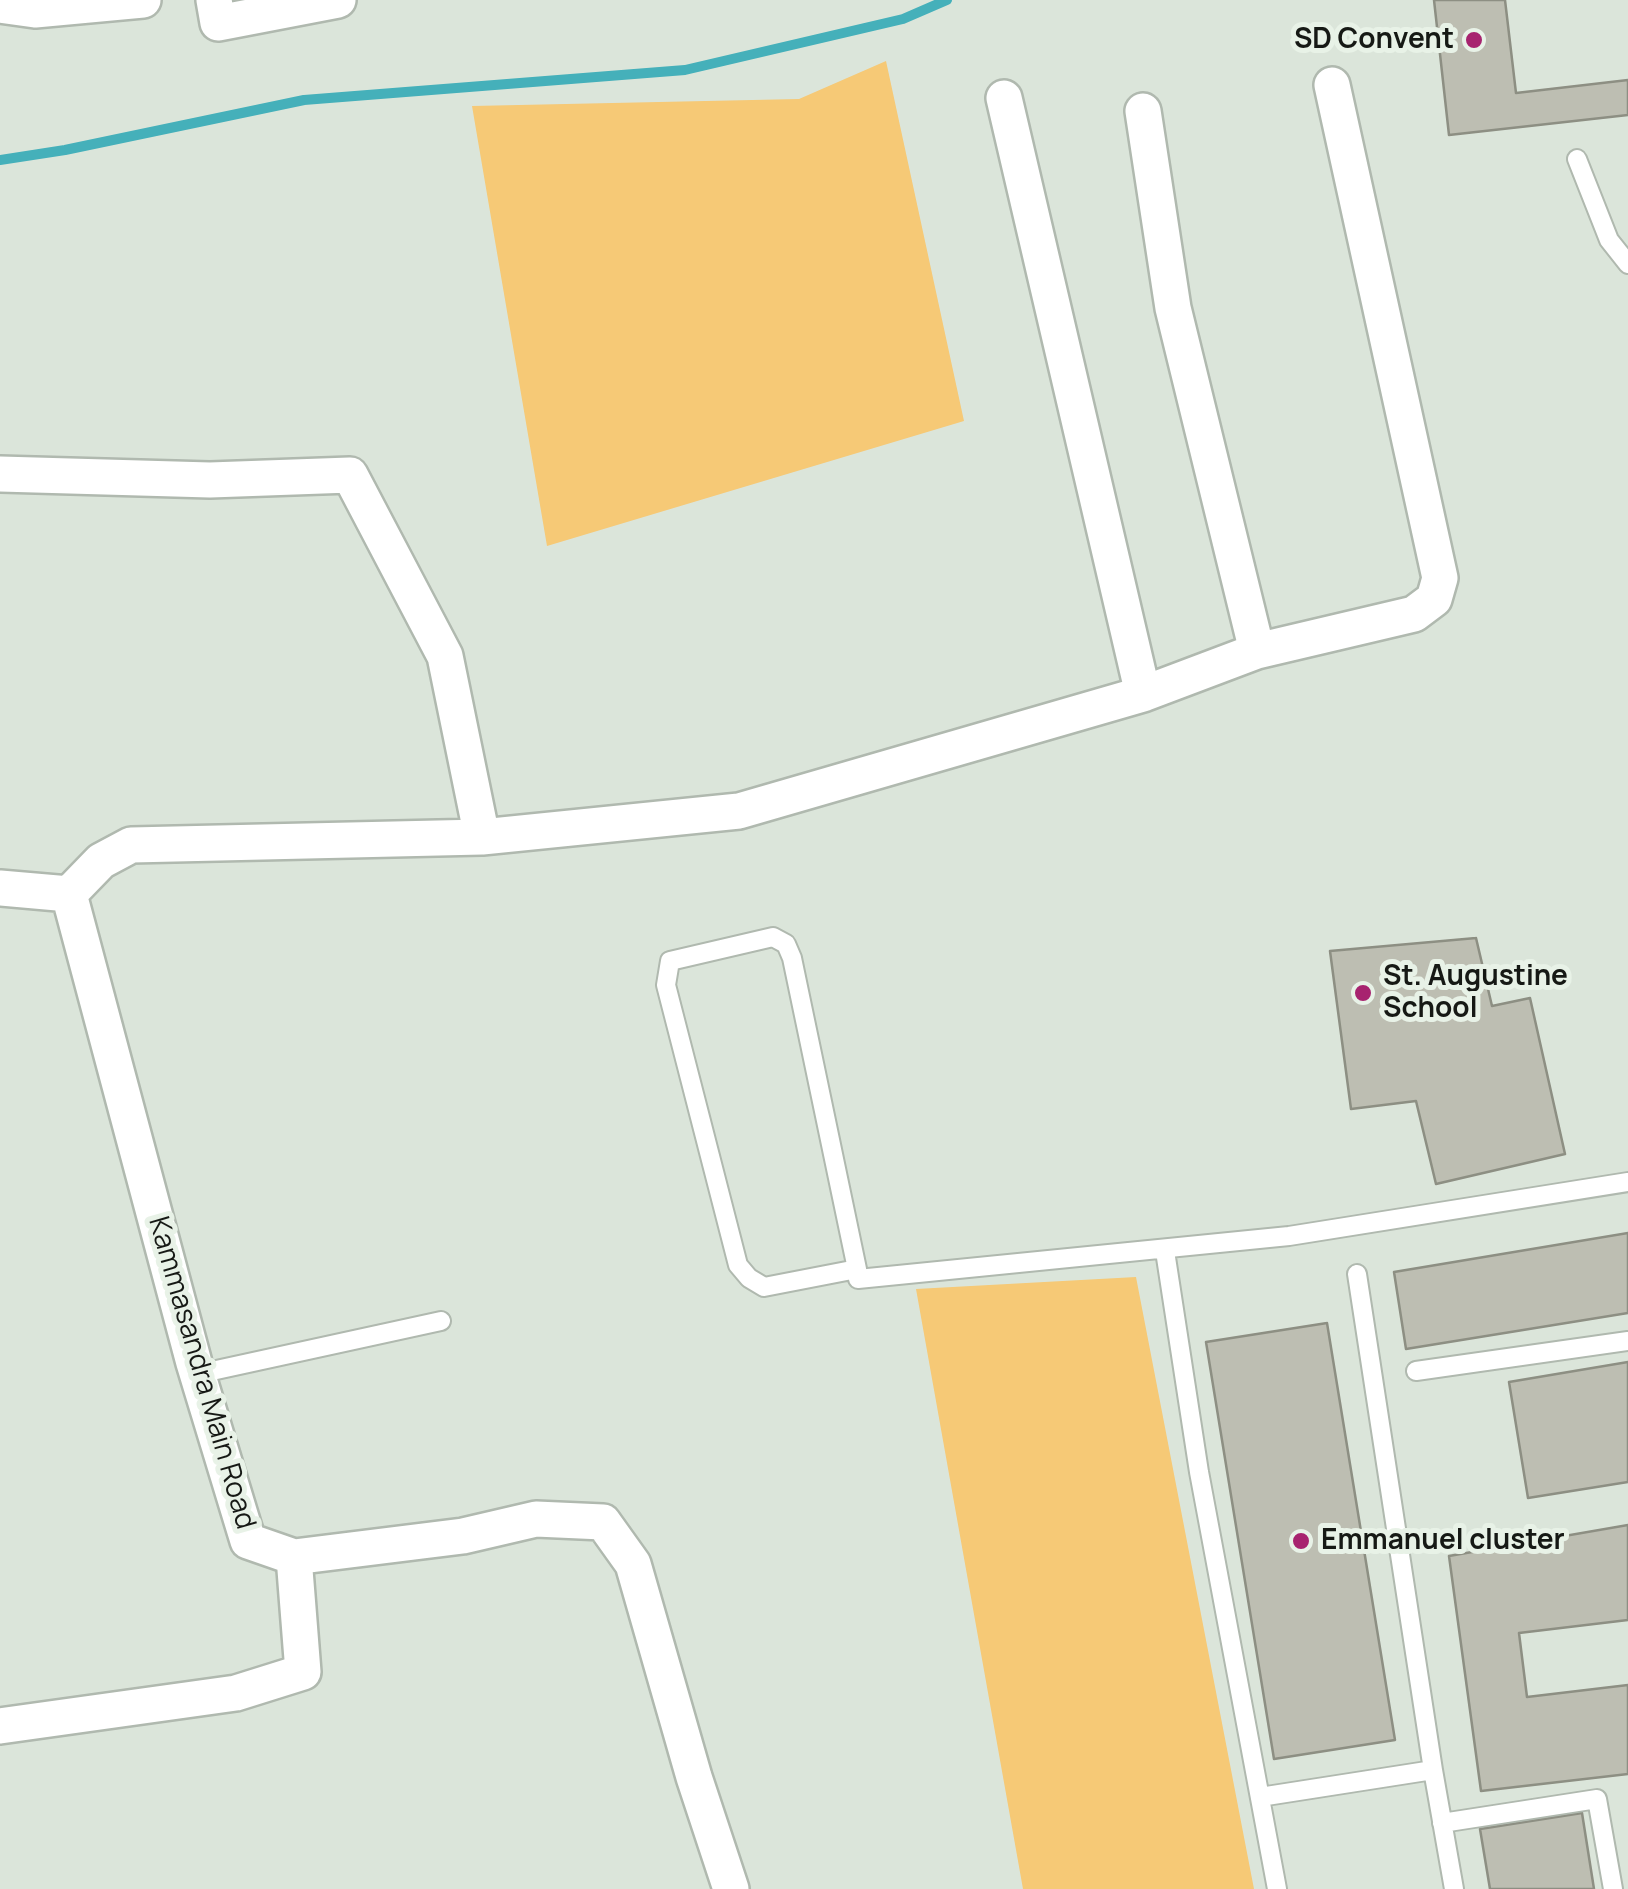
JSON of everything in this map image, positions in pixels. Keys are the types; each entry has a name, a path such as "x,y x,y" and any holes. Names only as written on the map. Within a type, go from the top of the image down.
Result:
{"street":[{"path":"0,5 35,10 143,0"},
{"path":"214,0 218,23 338,0"},
{"path":"0,888 69,894 101,861 130,846 482,837 739,811 1143,694 1257,651 1414,614 1434,599 1440,578 1332,85"},
{"path":"1004,98 1143,694"},
{"path":"1142,112 1172,308 1257,651"},
{"path":"0,474 210,480 350,474 446,656 482,837"},
{"name":"Kammasandra Main Road","path":"69,894 198,1374 248,1541 294,1558 463,1536 536,1519 603,1522 633,1564 694,1777 731,1889"},
{"path":"0,1726 236,1693 303,1672 294,1558"}],"lane":[{"path":"1577,159 1609,240 1628,264"},
{"path":"856,1269 764,1287 748,1278 738,1265 666,985 670,961 773,937 786,944 796,977 856,1269 858,1279 1289,1236 1628,1182"},
{"path":"1165,1251 1199,1472 1277,1889"},
{"path":"1357,1274 1454,1889"},
{"path":"198,1374 441,1321"},
{"path":"1416,1371 1628,1341"},
{"path":"1260,1796 1433,1770"},
{"path":"1442,1824 1597,1798 1613,1889"}],"shaded area":[{"path":"886,61 964,421 547,546 472,106 799,99"},
{"path":"1136,1277 1254,1889 1023,1889 916,1289"}],"building":[{"name":"SD Convent","path":"1434,0 1505,0 1516,93 1628,80 1628,115 1449,135"},
{"path":"1476,938 1492,1006 1530,998 1565,1154 1436,1184 1416,1101 1351,1109 1330,951"},
{"path":"1628,1233 1628,1313 1406,1349 1394,1272"},
{"name":"Emmanuel cluster","path":"1327,1323 1395,1740 1274,1759 1206,1342"},
{"path":"1628,1362 1628,1482 1528,1498 1509,1382"},
{"path":"1628,1525 1628,1620 1519,1633 1527,1697 1628,1685 1628,1774 1481,1791 1449,1556"},
{"path":"1582,1813 1594,1889 1490,1889 1480,1829"}],"waterway":[{"path":"0,160 304,100 685,70 903,19 947,0"}],"place":[{"name":"SD Convent","path":"1474,40"},
{"name":"St. Augustine School","path":"1363,993"},
{"name":"Emmanuel cluster","path":"1301,1541"}]}
